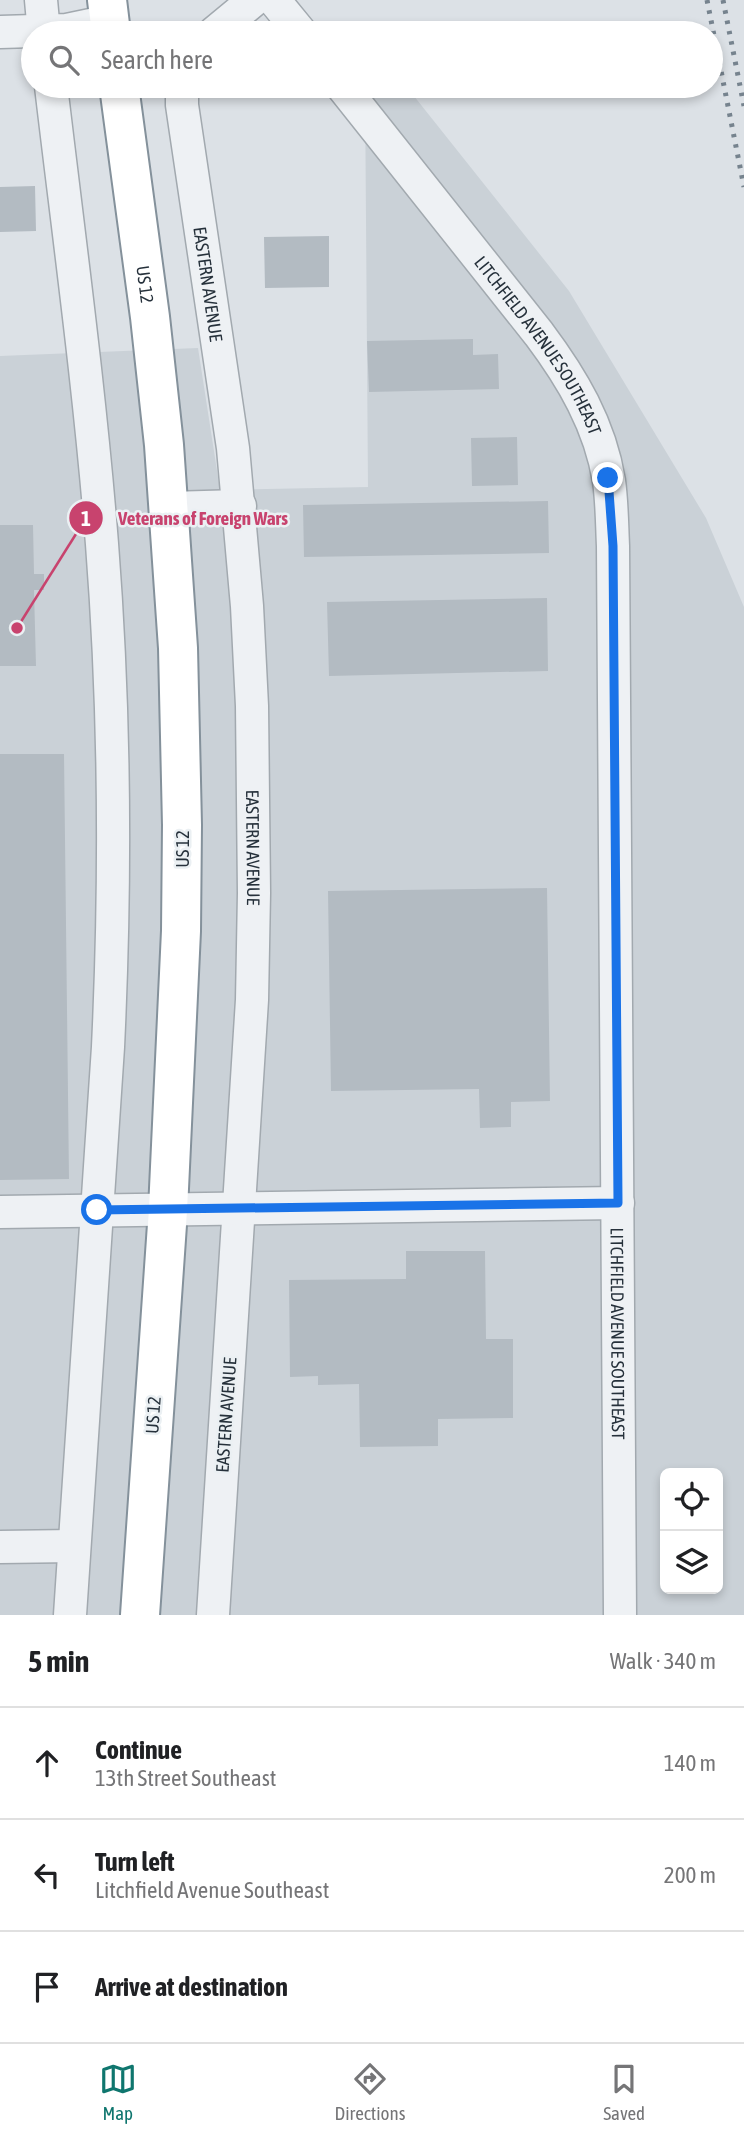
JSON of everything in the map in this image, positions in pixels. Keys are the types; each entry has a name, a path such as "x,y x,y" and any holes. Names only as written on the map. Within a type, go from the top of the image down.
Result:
{"highway":[{"name":"US 12","path":"121,98 150,317 169,508 181,727 182,877 168,1210 139,1615"}],"street":[{"path":"41,0 43,21"},
{"path":"229,21 254,0"},
{"path":"275,0 292,21"},
{"path":"0,32 21,32"},
{"path":"52,98 102,544 114,798 112,953 70,1615"},
{"name":"EASTERN AVENUE","path":"182,98 240,506 252,706 252,1000 213,1615"},
{"name":"LITCHFIELD AVENUE SOUTHEAST","path":"351,98 561,363 584,404 603,454 611,499 620,1615"},
{"path":"169,508 240,506"},
{"path":"0,1212 618,1203"},
{"path":"0,1547 74,1546"}],"shaded area":[{"path":"365,98 416,98 569,291 706,518 744,607 744,1615 0,1615 0,356 198,348 220,490 368,487"}],"building":[{"path":"35,186 36,231 0,232 0,187"},
{"path":"329,236 329,287 265,288 264,237"},
{"path":"473,339 473,355 498,354 499,389 369,392 367,341"},
{"path":"517,437 518,485 472,486 471,438"},
{"path":"548,501 549,553 304,557 303,505"},
{"path":"0,525 33,525 34,574 44,574 44,590 34,590 36,666 0,666"},
{"path":"547,598 548,671 329,676 327,602"},
{"path":"0,754 64,754 69,1179 0,1180"},
{"path":"547,888 550,1101 511,1102 511,1127 480,1128 479,1089 331,1091 328,891"},
{"path":"406,1251 485,1251 486,1339 513,1339 513,1418 438,1419 438,1446 360,1447 359,1384 318,1385 318,1376 290,1377 289,1280 406,1279"}],"railway":[{"path":"707,0 711,21"},
{"path":"723,0 744,106"},
{"path":"723,81 744,187"}],"place":[{"name":"Veterans of Foreign Wars","path":"17,628"}],"route":[{"path":"97,1210 618,1203 613,546 608,478"}]}
